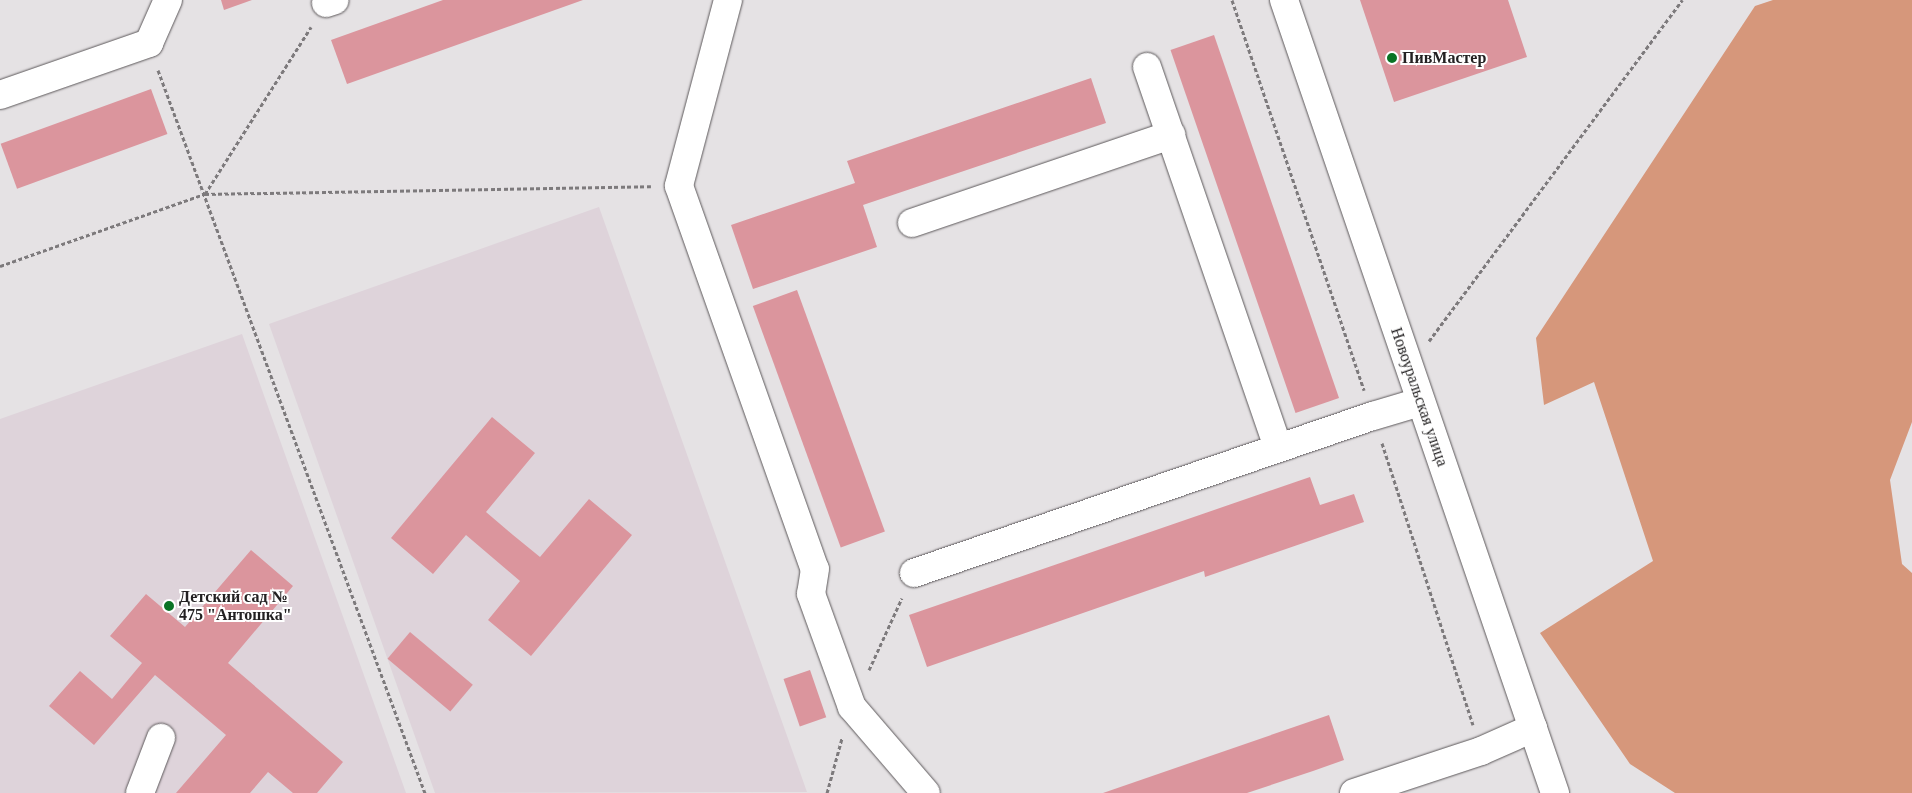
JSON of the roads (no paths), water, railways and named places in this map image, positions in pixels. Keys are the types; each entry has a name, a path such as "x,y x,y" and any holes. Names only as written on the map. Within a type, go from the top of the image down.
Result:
{"street":[{"path":"0,95 149,43 168,0"},
{"path":"728,0 680,186 815,569 811,594 852,707 926,793"},
{"name":"Новоуральская улица","path":"1284,0 1555,793"},
{"path":"1147,67 1278,448"},
{"path":"912,223 1171,135"},
{"path":"914,573 1278,448 1420,402"},
{"path":"1354,793 1481,751 1533,728"},
{"path":"140,793 161,738"}],"place":[{"name":"ПивМастер","path":"1392,58"},
{"name":"Детский сад № 475 \"Антошка\"","path":"169,606"}]}
